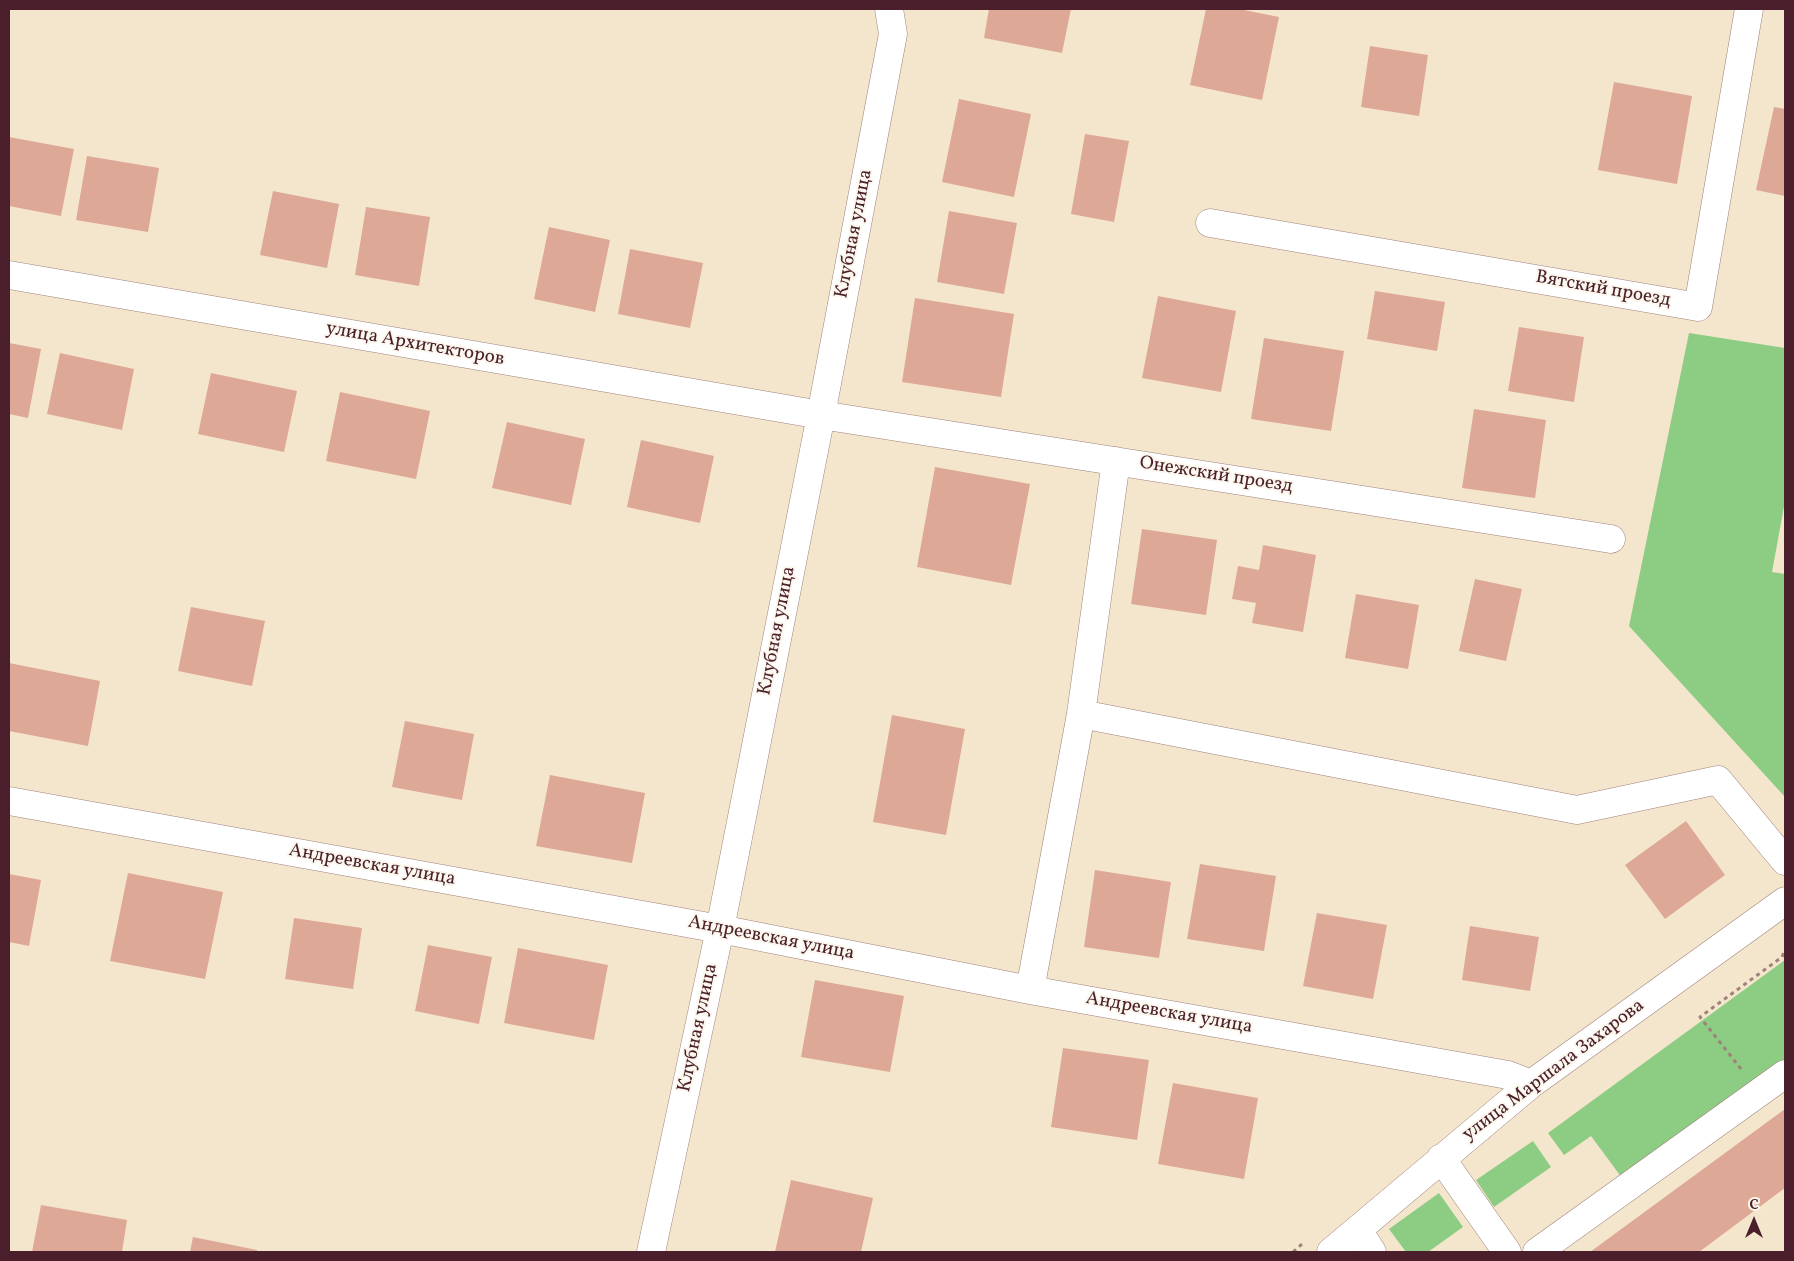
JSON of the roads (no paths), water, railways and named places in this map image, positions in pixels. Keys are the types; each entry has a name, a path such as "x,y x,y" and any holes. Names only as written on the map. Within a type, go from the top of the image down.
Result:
{"street":[{"name":"Клубная улица","path":"651,1252 720,929 893,34 889,9"},
{"name":"Вятский проезд","path":"1210,222 1698,307 1749,9"},
{"name":"улица Архитекторов","path":"9,275 820,415"},
{"name":"Онежский проезд","path":"820,415 1611,539"},
{"path":"1030,990 1081,714 1116,460"},
{"path":"1081,714 1576,810 1718,780 1785,861"},
{"name":"Андреевская улица","path":"9,801 720,929 1030,990 1508,1076 1531,1084"},
{"name":"улица Маршала Захарова","path":"1331,1252 1365,1241 1441,1158 1531,1084 1785,901"},
{"path":"1537,1252 1785,1074"},
{"path":"1441,1158 1507,1252"}]}
